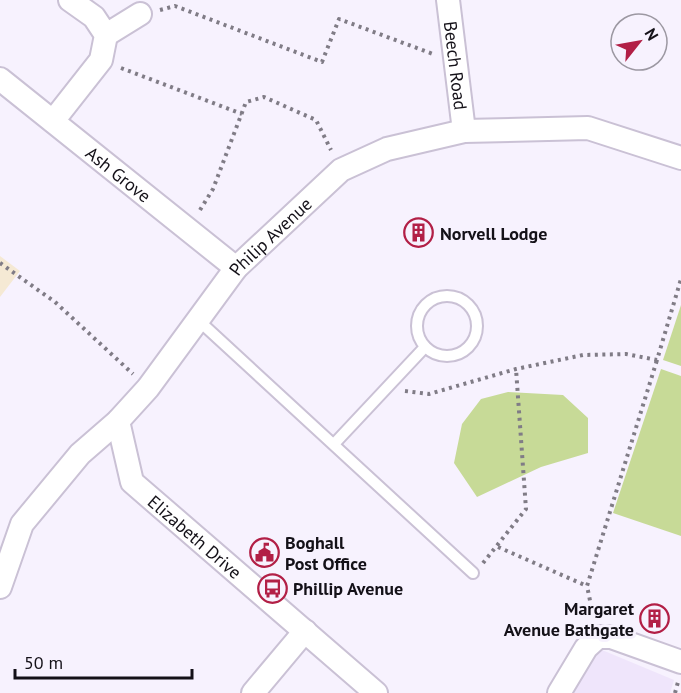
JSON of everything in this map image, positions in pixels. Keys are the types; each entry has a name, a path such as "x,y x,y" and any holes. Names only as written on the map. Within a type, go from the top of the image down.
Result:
{"street":[{"path":"53,121 101,60 106,35 94,17 70,0"},
{"name":"Beech Road","path":"447,0 464,131"},
{"path":"106,35 140,14"},
{"name":"Ash Grove","path":"0,79 236,268"},
{"name":"Philip Avenue","path":"0,587 22,524 80,454 118,421 148,388 197,318 236,268 340,170 387,149 464,131 588,128 681,158"},
{"name":"Elizabeth Drive","path":"118,421 132,482 376,693"},
{"path":"253,693 305,631"},
{"path":"559,693 586,648 604,637 681,662"}],"lane":[{"path":"446,296 465,302 476,318 474,338 469,346 462,352 443,356 426,347 417,329 421,310 428,302 446,296"},
{"path":"197,318 473,573"},
{"path":"334,444 426,347"}],"path":[{"path":"140,14 175,6 322,62 339,19 456,63"},
{"path":"101,60 242,114"},
{"path":"186,230 213,189 246,102 264,97 316,120 340,170"},
{"path":"0,263 56,302 148,388"},
{"path":"604,637 587,586 681,279"},
{"path":"392,383 408,392 429,394 516,369 583,355 626,354 657,360"},
{"path":"473,573 498,547 525,509 516,369"},
{"path":"498,547 587,586"}],"shaded area":[{"path":"0,256 20,271 0,297"},
{"path":"602,650 674,680 670,693 567,693 577,675"}],"green space":[{"path":"681,305 681,366 663,360"},
{"path":"661,369 681,376 681,536 613,513"},
{"path":"508,392 563,395 588,418 588,453 541,467 477,497 454,463 462,424 481,399"}],"place":[{"name":"Norvell Lodge","path":"419,233"},
{"name":"Boghall Post Office","path":"264,552"},
{"name":"Phillip Avenue","path":"272,588"},
{"name":"Margaret Avenue Bathgate","path":"655,618"}]}
